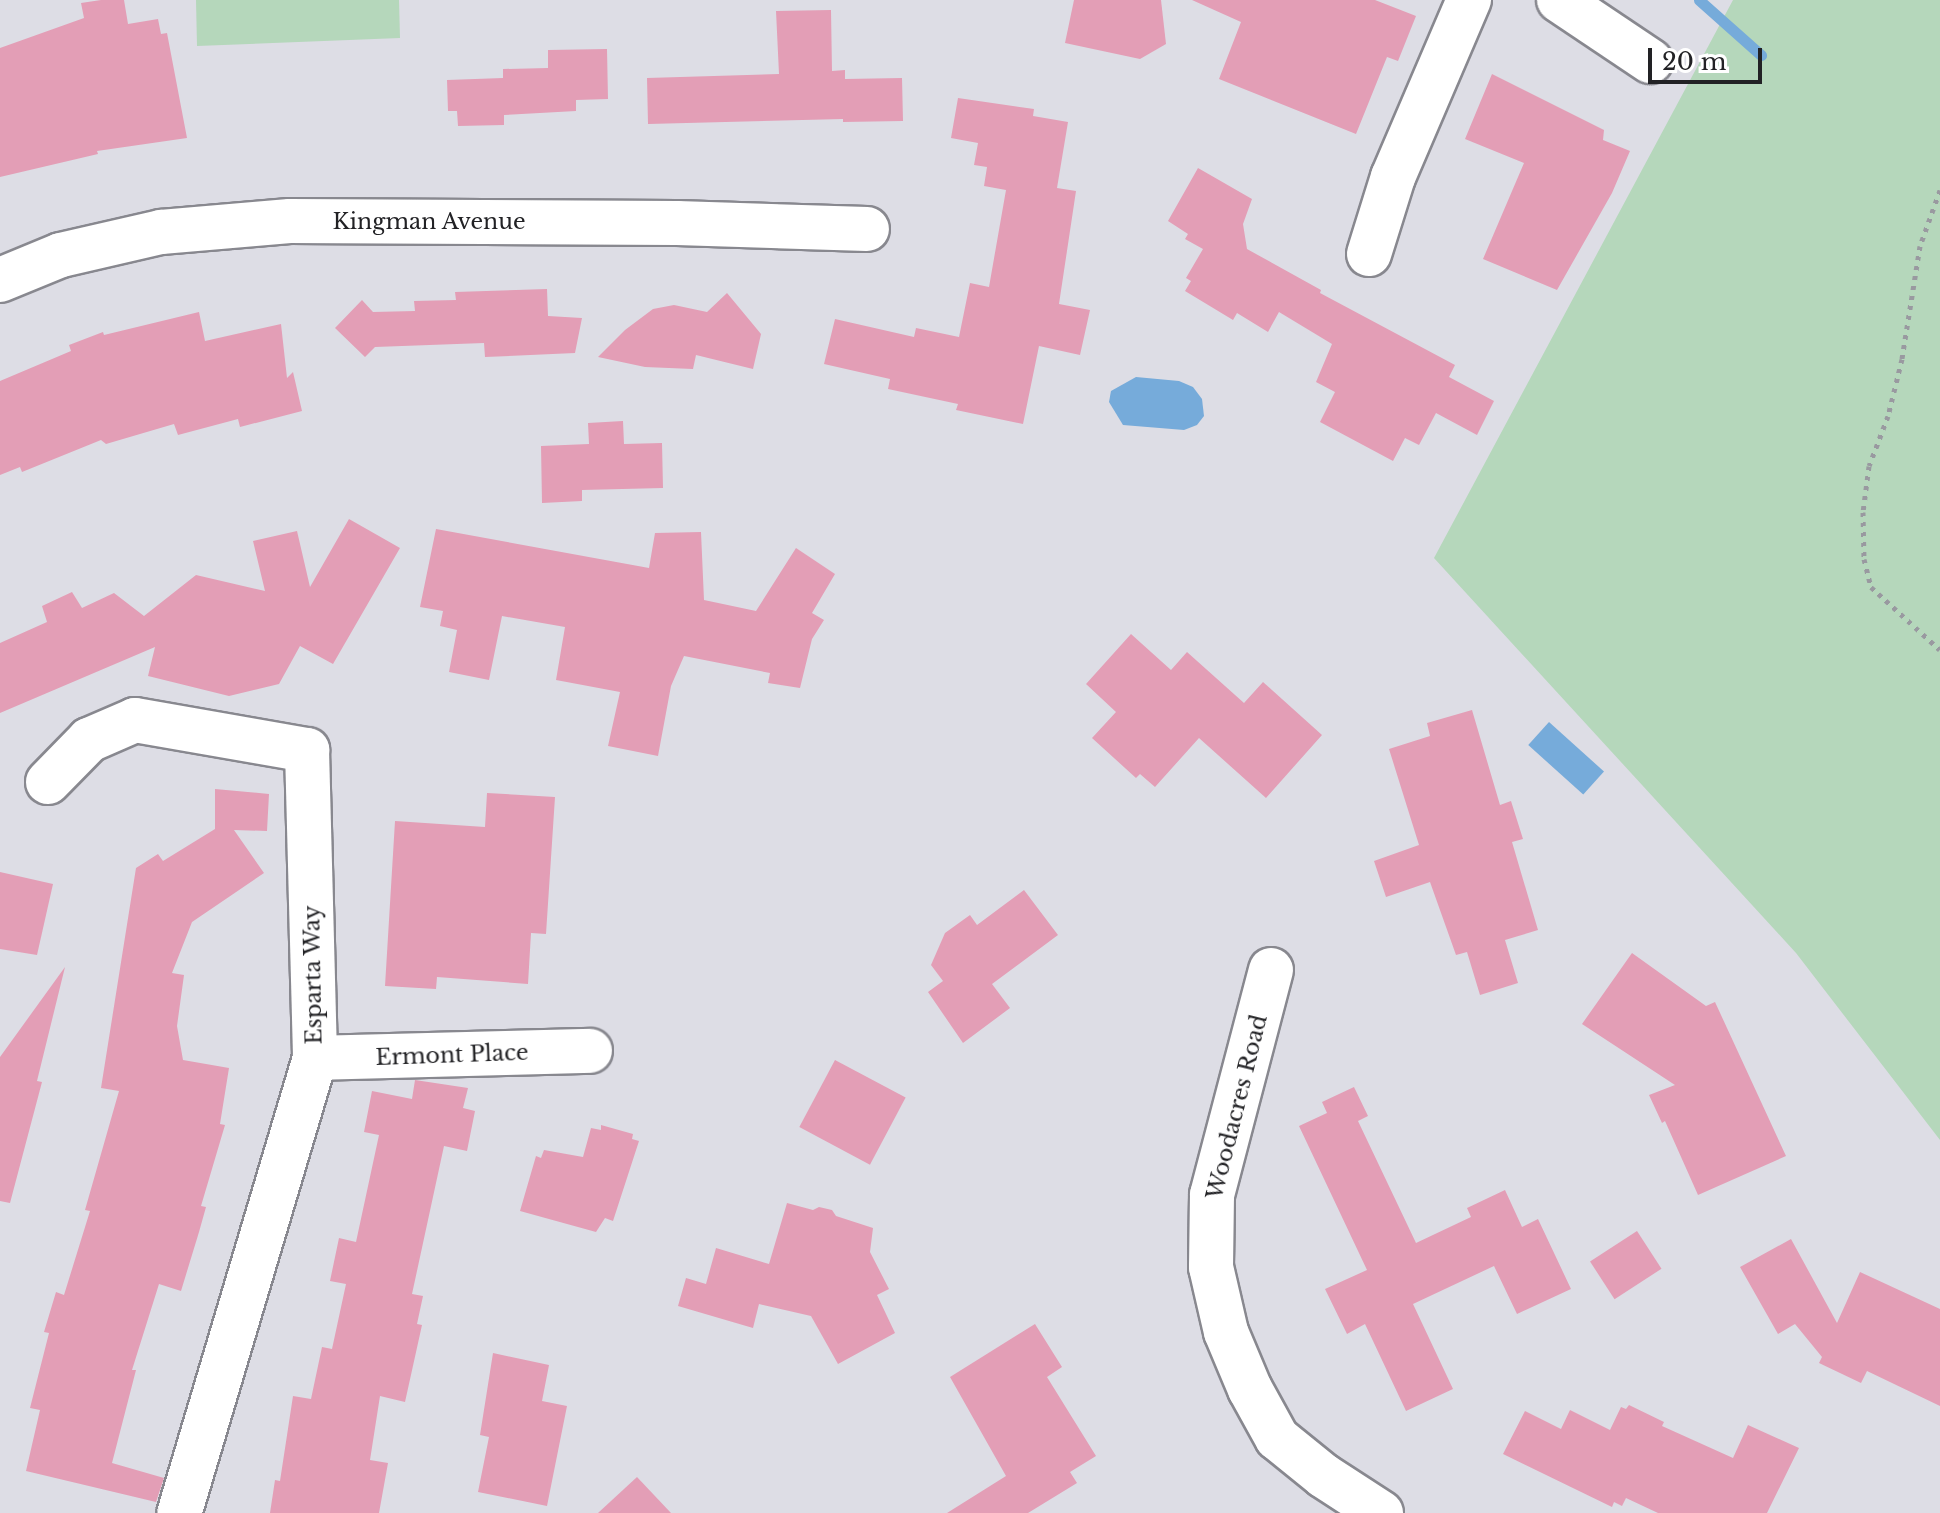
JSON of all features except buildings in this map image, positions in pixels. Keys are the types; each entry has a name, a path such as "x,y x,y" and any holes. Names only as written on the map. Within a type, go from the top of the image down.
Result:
{"street":[{"path":"1369,254 1393,177 1469,0"},
{"path":"1559,0 1650,61"},
{"name":"Kingman Avenue","path":"0,280 61,255 161,232 290,221 677,223 867,229"},
{"name":"Esparta Way","path":"48,782 89,740 135,720 307,750 315,1058 179,1513"},
{"name":"Woodacres Road","path":"1271,970 1212,1195 1211,1267 1226,1332 1250,1389 1277,1438 1324,1476 1381,1513"},
{"name":"Ermont Place","path":"315,1058 590,1051"}],"path":[{"path":"1940,190 1920,246 1902,359 1888,416 1869,466 1863,512 1864,559 1871,587 1940,650"}],"green space":[{"path":"196,0 399,0 400,38 197,46"},
{"path":"1733,0 1940,0 1940,1140 1796,953 1434,558"}],"water":[{"path":"1136,377 1179,381 1193,387 1202,399 1204,416 1197,425 1184,430 1123,425 1109,402 1111,391"},
{"path":"1549,722 1604,772 1583,795 1528,745"}],"waterway":[{"path":"1699,0 1761,55"}]}
